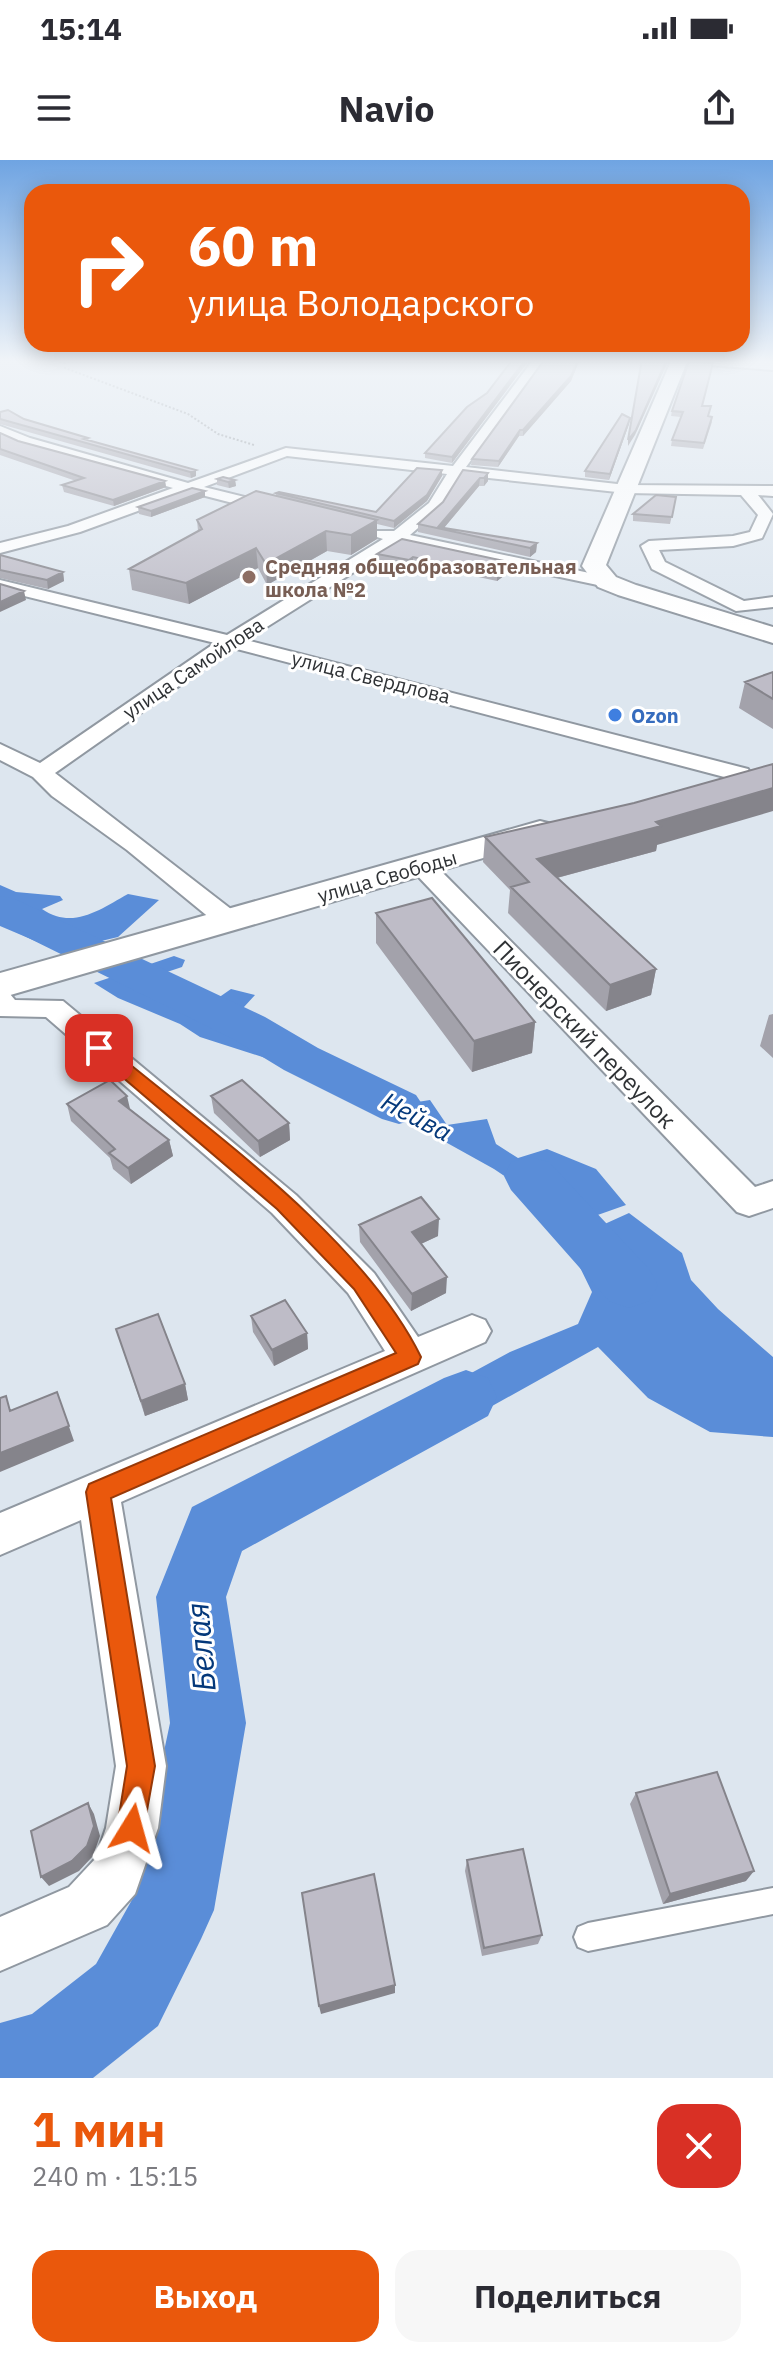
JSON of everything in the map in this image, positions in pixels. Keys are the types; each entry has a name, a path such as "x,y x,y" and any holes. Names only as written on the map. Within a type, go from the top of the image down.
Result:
{"main road":[{"path":"643,449 594,566 607,582 773,635"},
{"path":"680,791 773,765"},
{"name":"улица Свободы","path":"8,989 175,937 573,822"}],"street":[{"path":"51,449 292,513"},
{"name":"улица Самойлова","path":"41,772 229,642 396,538 435,506 473,449"},
{"path":"0,548 74,529 286,452 626,489 773,491"},
{"path":"745,490 766,515 756,535 733,541 649,546 658,565 742,607 773,602"},
{"path":"366,530 607,582"},
{"name":"улица Свердлова","path":"0,585 740,774"},
{"path":"0,751 41,772 60,791 136,845 231,922"},
{"name":"Пионерский переулок","path":"421,865 761,1199"},
{"path":"8,989 7,1009 53,1008 284,1204 361,1283 410,1357"},
{"path":"0,1534 472,1331"},
{"path":"0,1944 88,1906 116,1875 132,1828 141,1766 98,1492"}],"lane":[{"path":"588,1937 773,1901"}],"path":[{"path":"271,449 286,452"}],"water":[{"path":"0,885 16,892 60,896 63,900 42,909 64,918 86,915 128,894 159,900 118,937 59,951 0,926"},
{"path":"174,956 185,960 182,967 152,977 208,1005 231,989 255,995 233,1019 266,1037 277,1034 301,1059 284,1064 200,1037 180,1024 118,998 94,983"},
{"path":"358,1069 387,1082 389,1098 411,1103 430,1100 447,1125 487,1119 496,1144 518,1158 547,1149 596,1169 626,1205 575,1223 494,1169 332,1079"},
{"path":"629,1213 682,1253 691,1280 718,1309 773,1357 773,1437 710,1432 648,1398 598,1347 451,1429 406,1428 416,1403 510,1352 578,1324 592,1292 567,1241"}],"building":[{"path":"0,449 46,449 165,481 113,500 62,485 84,478"},
{"path":"106,449 118,449 196,470 190,472"},
{"path":"429,449 458,449 452,457 425,453"},
{"path":"480,449 507,449 499,461 472,459"},
{"path":"600,449 619,449 610,474 585,471"},
{"path":"417,468 442,470 427,495 394,521 276,493 376,512"},
{"path":"463,470 488,473 480,478 438,527 537,543 530,548 418,524 443,502"},
{"path":"223,477 235,480 217,479"},
{"path":"192,488 205,491 151,511 138,507"},
{"path":"256,491 377,520 351,535 326,531 266,564 256,548 186,583 129,569 202,529 197,520"},
{"path":"656,495 676,497 672,517 633,514"},
{"path":"402,539 513,563 497,575 413,557 409,560 377,554"},
{"path":"0,555 63,572 47,580 0,570"},
{"path":"0,584 24,591 0,602"},
{"path":"773,672 773,699 745,682"},
{"path":"773,764 773,788 656,822 661,826 537,859 656,969 610,985 511,887 529,882 485,837 634,803"},
{"path":"432,898 535,1022 474,1041 376,913"},
{"path":"110,1080 127,1096 119,1101 169,1140 128,1168 109,1153 115,1149 67,1104"},
{"path":"242,1080 289,1123 258,1141 211,1096"},
{"path":"421,1197 439,1219 412,1232 447,1277 412,1294 359,1225"},
{"path":"285,1300 307,1333 272,1350 251,1316"},
{"path":"158,1314 185,1384 141,1401 116,1329"},
{"path":"57,1392 69,1426 0,1453 0,1398 6,1396 10,1411"},
{"path":"717,1772 754,1871 670,1894 636,1793"},
{"path":"88,1803 94,1826 87,1846 72,1861 41,1877 31,1831"},
{"path":"523,1849 542,1935 484,1948 467,1860"},
{"path":"374,1874 395,1985 319,2006 302,1893"}],"waterway":[{"name":"Нейва","path":"0,908 249,1028 301,1059 399,1107"},
{"name":"Нейва","path":"530,1176 629,1285"},
{"name":"Белая","path":"0,2068 55,2052 127,1995 172,1910 208,1723 191,1597 216,1530 466,1397"}],"place":[{"name":"Средняя общеобразовательная школа №2","path":"249,577"},
{"name":"Ozon","path":"615,715"}],"route":[{"path":"99,1048 284,1204 361,1283 410,1357 98,1492 141,1766 132,1828"}]}
